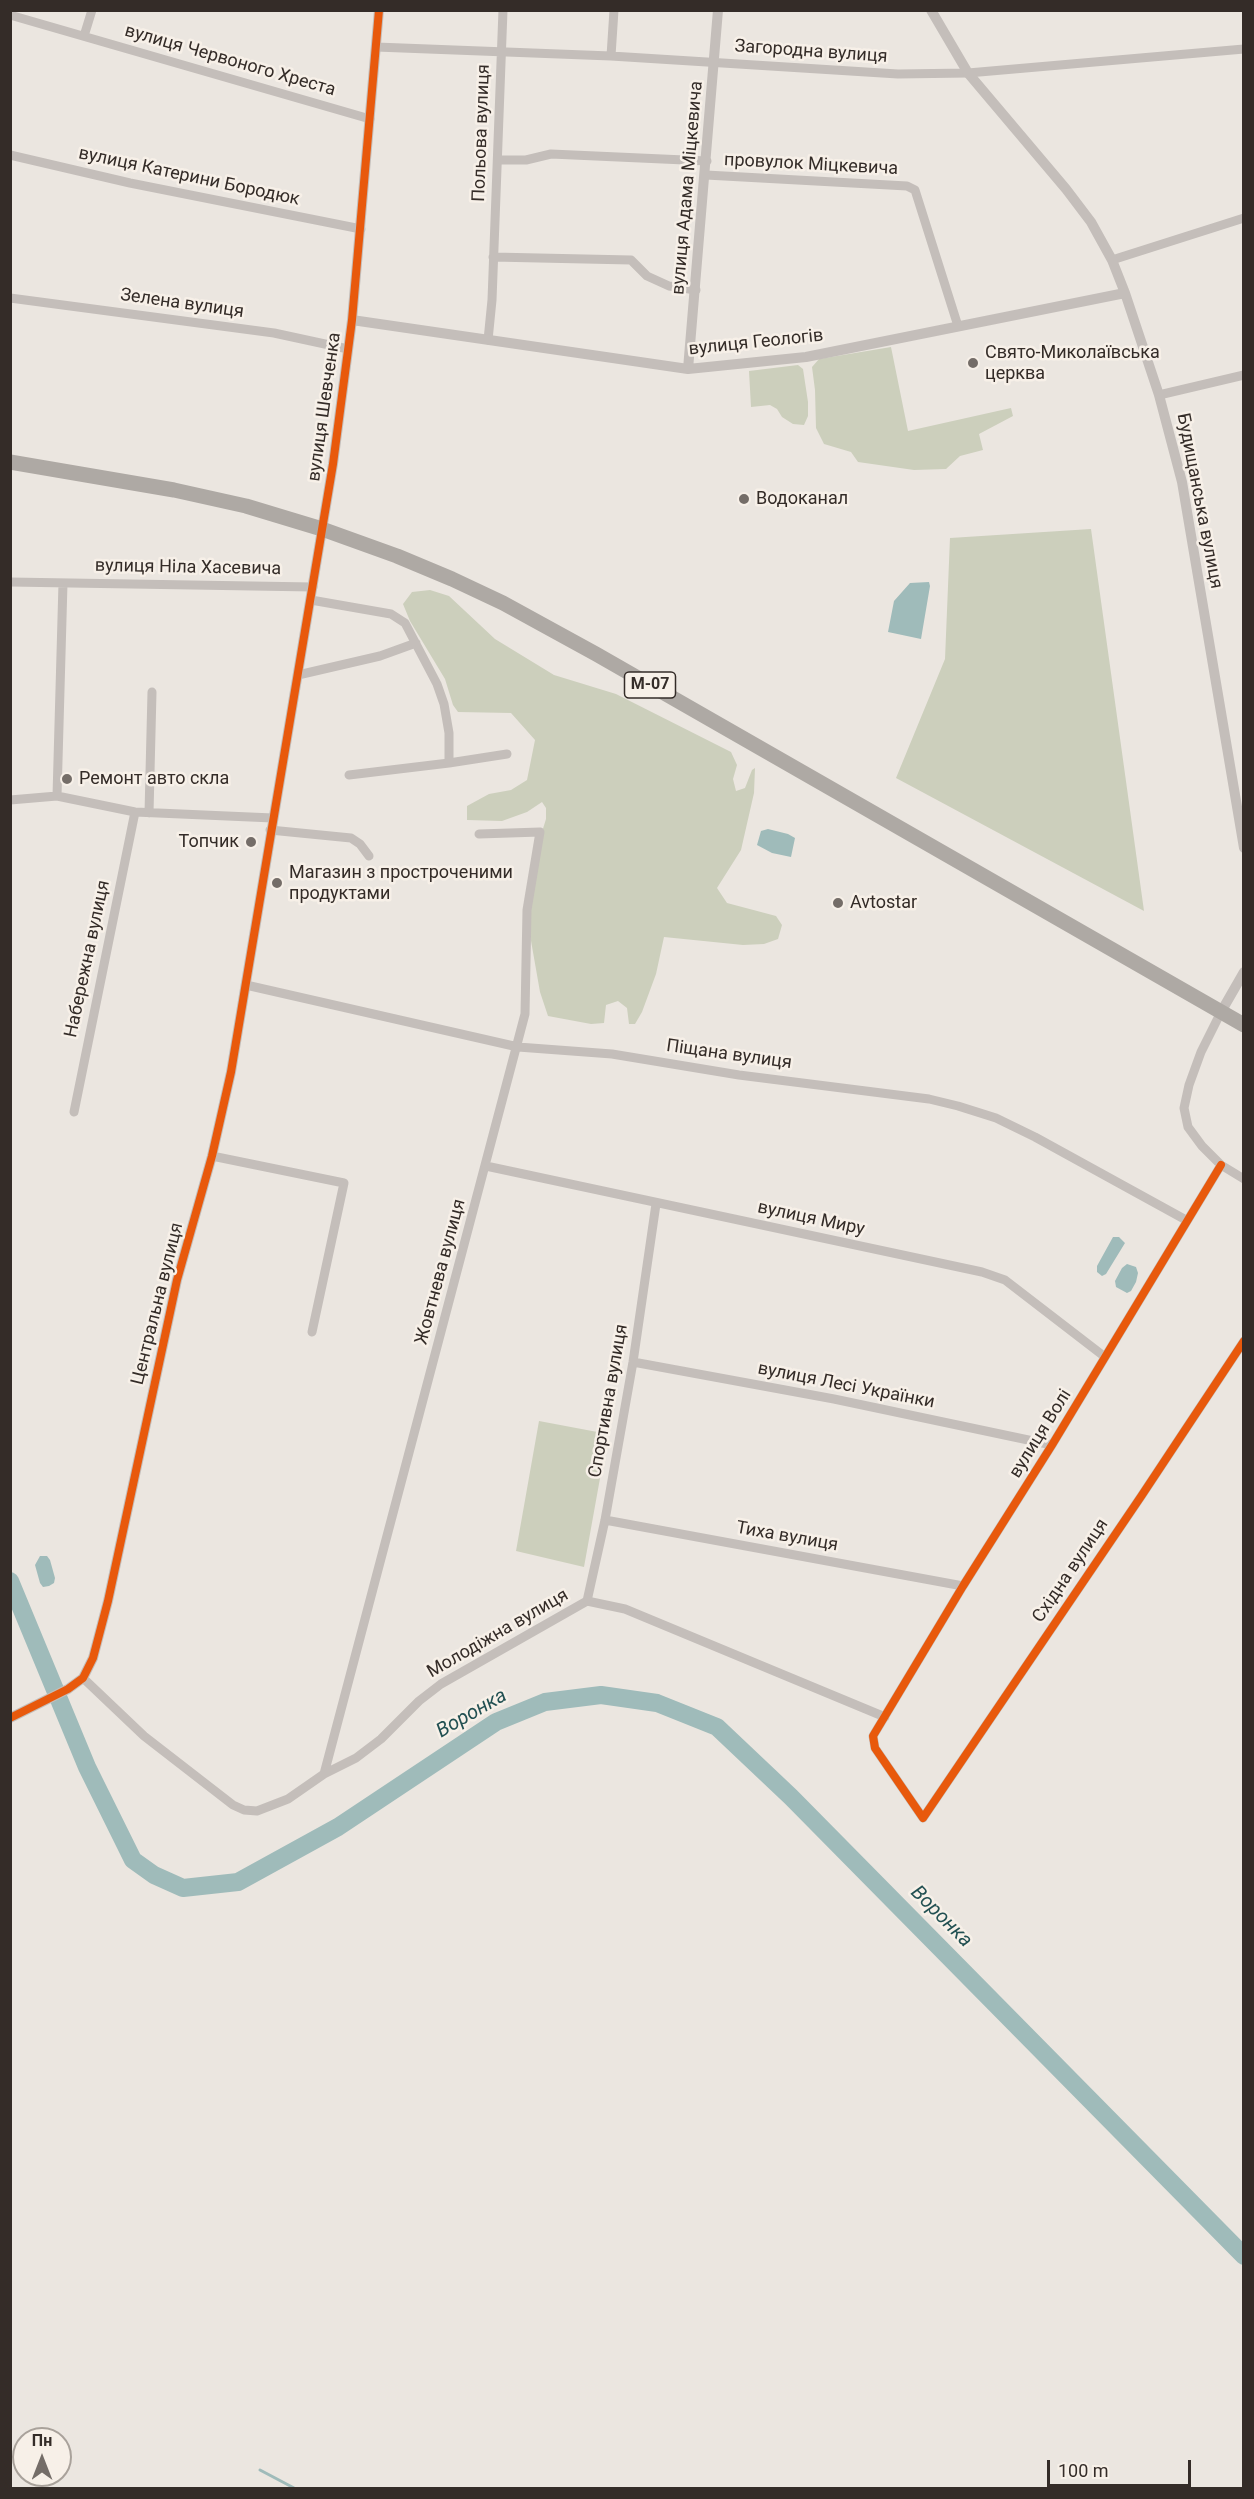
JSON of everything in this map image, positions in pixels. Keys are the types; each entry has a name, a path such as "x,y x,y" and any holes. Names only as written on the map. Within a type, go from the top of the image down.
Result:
{"highway":[{"name":"М-07","path":"10,462 174,490 246,506 397,555 502,603 596,654 1244,1024"}],"street":[{"path":"84,36 92,10"},
{"name":"вулиця Шевченка","path":"273,818 311,600 352,320 379,10"},
{"name":"Польова вулиця","path":"488,340 498,160 503,10"},
{"path":"611,56 614,10"},
{"name":"вулиця Адама Міцкевича","path":"688,369 718,10"},
{"name":"Будищанська вулиця","path":"931,10 968,73 1091,222 1112,260 1125,293 1159,395 1182,482 1244,848"},
{"name":"вулиця Червоного Хреста","path":"16,14 370,119"},
{"name":"Загородна вулиця","path":"376,47 611,56 843,72 968,73 1244,50"},
{"path":"498,160 526,160 551,154 707,161"},
{"name":"вулиця Катерини Бородюк","path":"10,155 130,183 361,229"},
{"name":"провулок Міцкевича","path":"706,175 907,186 915,190 958,326"},
{"path":"1112,260 1244,218"},
{"path":"493,257 631,260 647,276 669,286 696,290"},
{"name":"вулиця Геологів","path":"352,320 688,369 806,357 1125,293"},
{"name":"Зелена вулиця","path":"10,298 274,333 348,349"},
{"path":"1159,395 1244,375"},
{"name":"вулиця Ніла Хасевича","path":"10,582 313,587"},
{"path":"57,796 63,583"},
{"path":"311,600 391,614 405,623 437,684 444,704 449,733 448,763"},
{"path":"298,675 380,656 416,643"},
{"path":"149,813 152,692"},
{"path":"349,775 507,754"},
{"path":"10,800 57,796 135,812 273,818"},
{"name":"Набережна вулиця","path":"74,1112 135,812"},
{"name":"Центральна вулиця","path":"83,1678 93,1658 108,1601 177,1280 212,1156 231,1072 273,818"},
{"path":"270,830 351,838 360,844 369,856"},
{"name":"Жовтнева вулиця","path":"324,1774 518,1047 527,1000 525,933 540,832 479,834"},
{"path":"1244,972 1201,1052 1189,1085 1184,1108 1188,1127 1202,1146 1221,1165 1244,1179"},
{"name":"Піщана вулиця","path":"246,985 518,1047 612,1054 739,1075 929,1099 958,1106 996,1118 1035,1137 1186,1220"},
{"path":"212,1156 344,1183 312,1332"},
{"name":"вулиця Волі","path":"923,1818 875,1748 873,1736 1221,1165"},
{"name":"вулиця Миру","path":"486,1166 982,1272 1005,1281 1105,1357"},
{"name":"Спортивна вулиця","path":"587,1601 605,1520 633,1362 656,1204"},
{"name":"Східна вулиця","path":"923,1818 1244,1341"},
{"name":"вулиця Лесі Українки","path":"633,1362 834,1399 1052,1445"},
{"name":"Тиха вулиця","path":"605,1520 963,1586"},
{"name":"Молодіжна вулиця","path":"83,1678 144,1736 233,1805 244,1810 257,1811 288,1799 324,1774 356,1758 381,1739 419,1701 441,1684 587,1601 625,1609 885,1717"},
{"path":"10,1718 68,1689 83,1678"}],"green space":[{"path":"891,347 908,431 1011,408 1013,416 979,434 983,450 960,456 946,469 914,470 858,462 851,452 824,444 816,428 812,367 819,359"},
{"path":"798,365 803,369 808,402 808,416 804,425 793,424 770,405 751,407 749,371"},
{"path":"1091,529 1144,911 896,778 945,659 950,538"},
{"path":"430,590 449,596 495,639 554,675 616,694 731,752 737,765 733,779 736,791 745,788 755,768 754,793 741,850 717,888 727,903 776,916 782,925 778,939 764,944 743,945 664,937 656,974 642,1012 635,1024 629,1024 627,1008 618,1001 606,1005 604,1023 591,1024 548,1016 540,992 527,918 537,848 546,819 546,808 542,802 527,812 502,821 467,820 467,806 489,794 511,790 527,780 535,740 511,713 458,712 453,705 445,679 410,621 403,604 412,592"},
{"path":"539,1421 608,1434 584,1567 516,1551"}],"water":[{"path":"929,582 921,639 888,632 894,601 910,583"},
{"path":"768,829 795,838 791,857 772,853 757,845 761,831"},
{"path":"1113,1237 1119,1237 1125,1243 1106,1274 1102,1276 1097,1272 1097,1266"},
{"path":"1127,1264 1136,1267 1138,1273 1136,1282 1131,1291 1127,1293 1116,1287 1115,1281"},
{"path":"40,1556 47,1556 50,1560 55,1578 54,1583 49,1586 43,1587 40,1583 35,1565"}],"waterway":[{"name":"Воронка","path":"10,1581 87,1767 133,1860 154,1875 183,1888 238,1882 338,1827 496,1722 545,1702 601,1695 657,1703 717,1727 791,1797 1244,2256"},
{"path":"260,2470 294,2488"}],"cycle path":[{"path":"10,1718 68,1689 83,1678 93,1658 108,1601 177,1280 212,1156 231,1072 333,464 352,320 379,10"},
{"path":"1221,1165 873,1736 875,1748 923,1818 1244,1341"}],"place":[{"name":"Свято-Миколаївська церква","path":"973,363"},
{"name":"Водоканал","path":"744,499"},
{"name":"Ремонт авто скла","path":"67,779"},
{"name":"Топчик","path":"251,842"},
{"name":"Магазин з простроченими продуктами","path":"277,883"},
{"name":"Avtostar","path":"838,903"}]}
